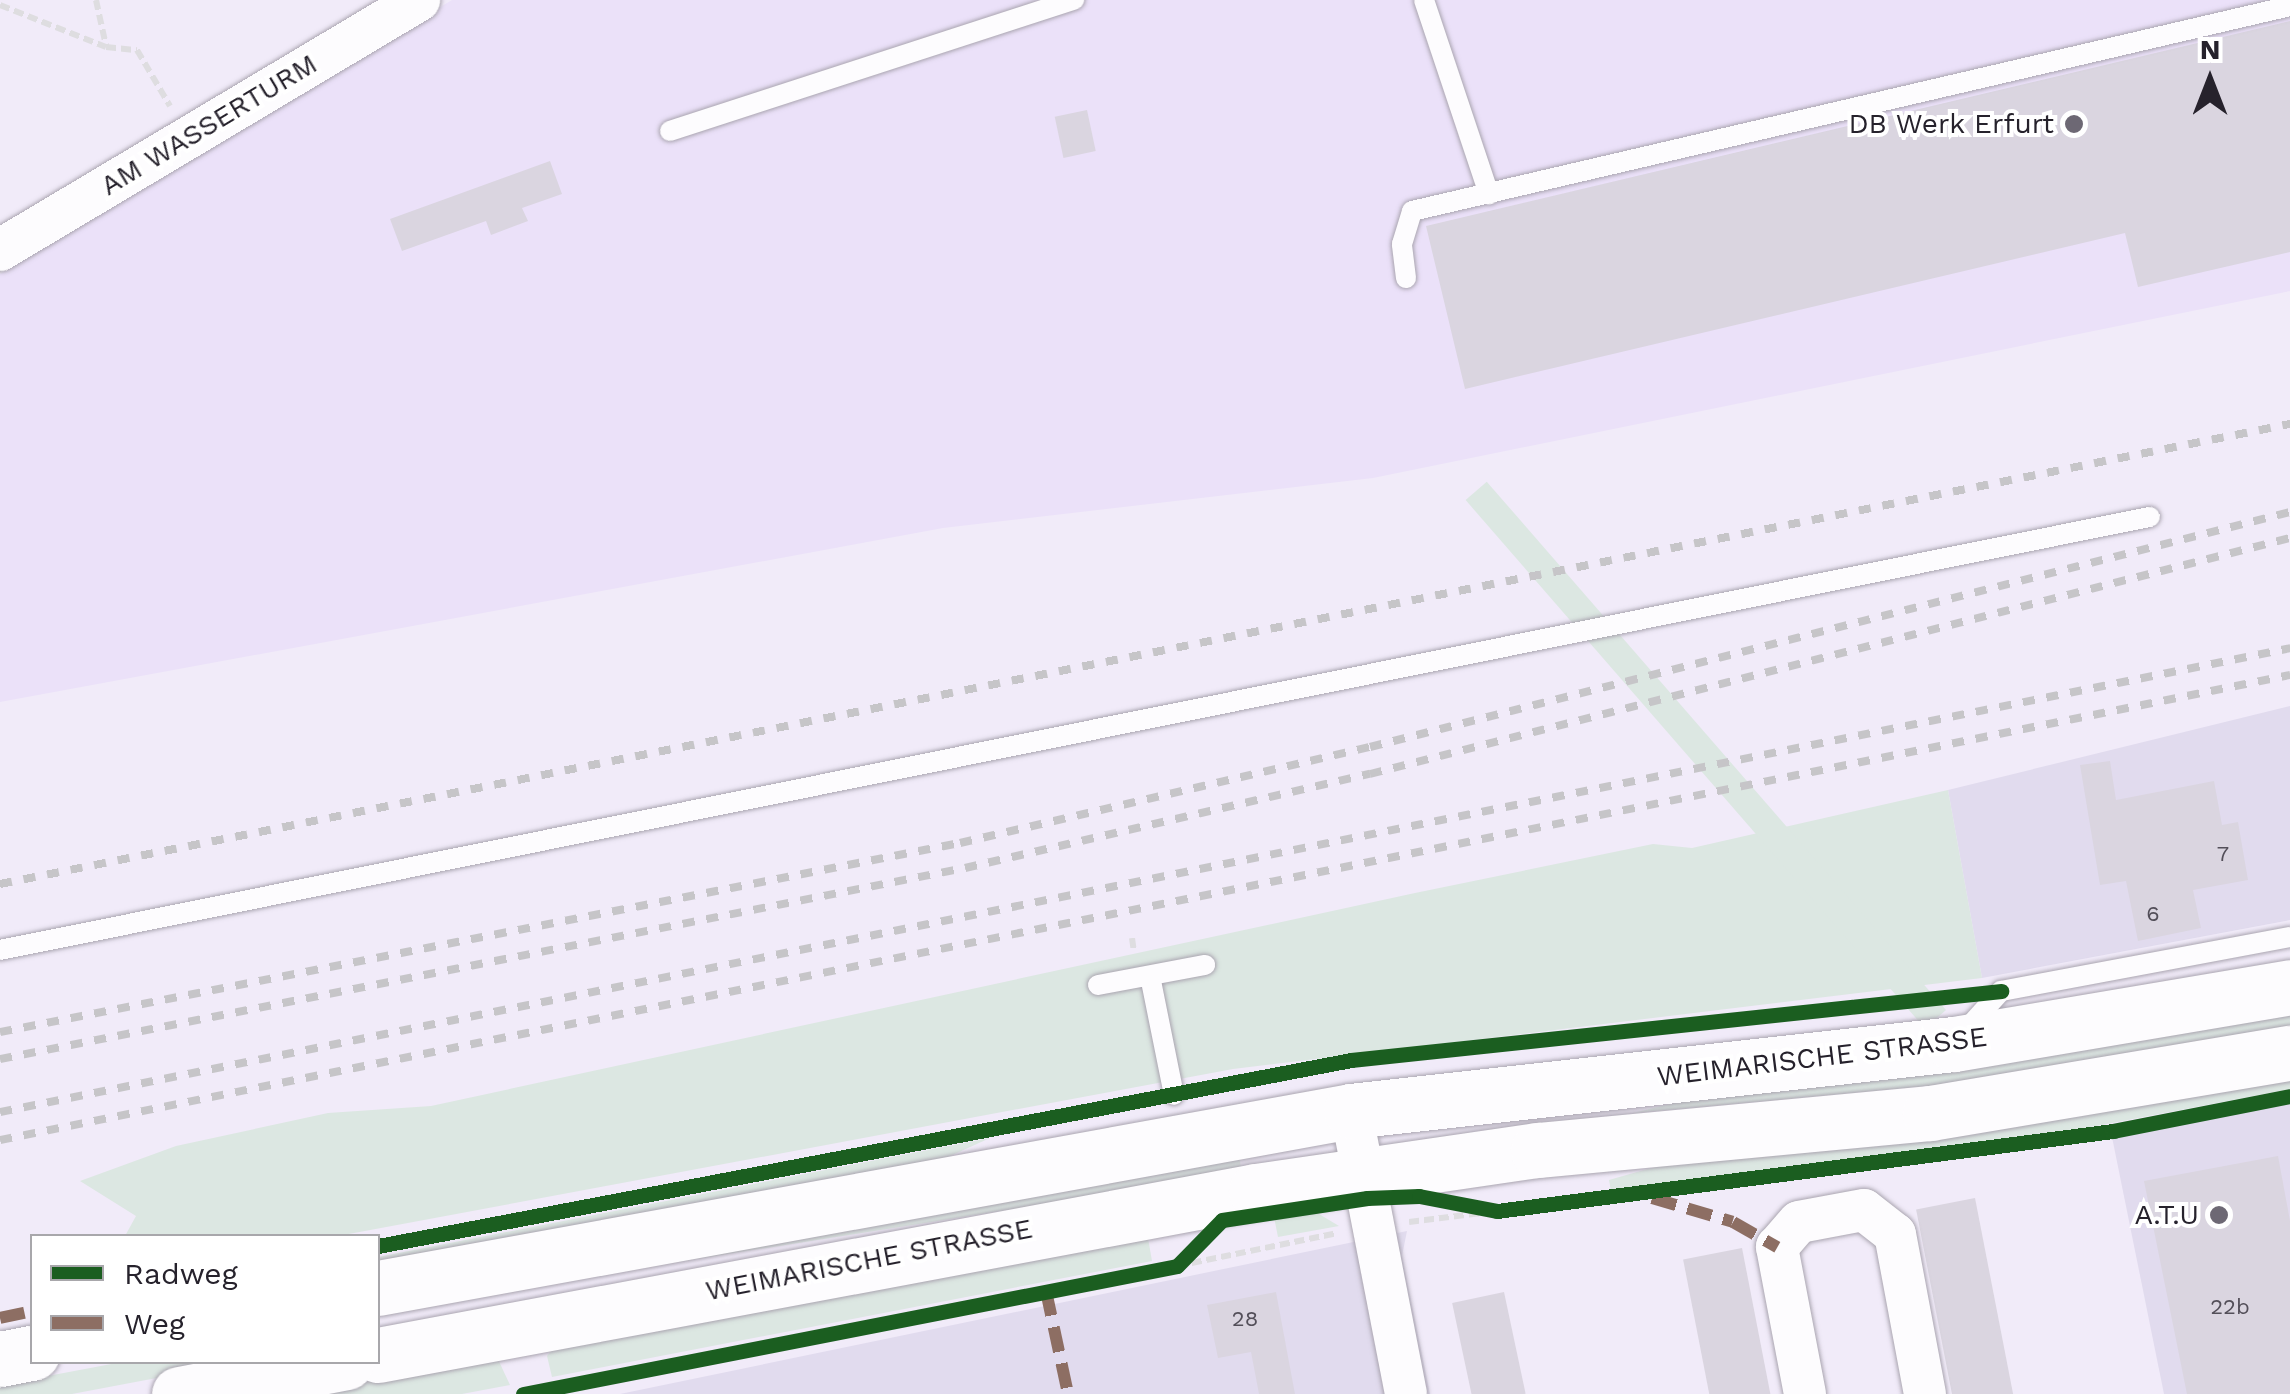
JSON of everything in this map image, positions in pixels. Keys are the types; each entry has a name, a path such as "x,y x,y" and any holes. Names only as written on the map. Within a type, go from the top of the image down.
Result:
{"main road":[{"name":"WEIMARISCHE STRASSE","path":"380,1288 1351,1111 1954,1044 2290,988"},
{"name":"WEIMARISCHE STRASSE","path":"380,1356 997,1235 1362,1175 1930,1113 2290,1053"},
{"path":"0,1359 30,1352"},
{"path":"179,1394 336,1364"}],"street":[{"name":"AM WASSERTURM","path":"0,250 419,0"},
{"path":"1351,1111 1406,1394"},
{"path":"1805,1394 1777,1247 1799,1222 1864,1210 1895,1234 1925,1394"}],"lane":[{"path":"670,131 1074,0"},
{"path":"1424,0 1488,194"},
{"path":"1406,278 1402,244 1412,211 2290,6"},
{"path":"0,950 2150,518"},
{"path":"1954,1044 2000,991 2290,937"},
{"path":"1098,985 1205,966"},
{"path":"1150,976 1174,1095"}],"path":[{"path":"96,0 106,48"},
{"path":"0,5 106,48 136,50 189,136"},
{"path":"1439,1200 1497,1211"},
{"path":"1177,1266 1200,1243"}],"shaded area":[{"path":"452,0 2290,0 2290,291 1373,478 943,528 0,702 0,274"},
{"path":"1487,482 1946,1010 1925,1028 1466,500"},
{"path":"2290,706 2290,920 1982,978 1948,790"},
{"path":"1948,790 1982,978 1233,1069 349,1234 126,1234 136,1216 80,1181 176,1146 328,1113 431,1106 1653,844 1692,848"},
{"path":"2290,1011 2290,1033 2051,1075 1633,1113 1699,1097"},
{"path":"2290,1075 2290,1089 2091,1127 1611,1191 1609,1180 1679,1160"},
{"path":"2290,1104 2290,1394 2164,1394 2112,1137"},
{"path":"990,1138 926,1167 380,1271 380,1257"},
{"path":"1238,1149 1242,1173 380,1309 380,1285"},
{"path":"1314,1211 1339,1226 1278,1237 1274,1217"},
{"path":"1407,1231 1402,1256 1430,1394 620,1394"},
{"path":"1148,1238 1152,1261 552,1377 547,1356 556,1344"},
{"path":"496,1355 510,1385 462,1394 292,1394"},
{"path":"111,1364 230,1364 72,1394 0,1394 0,1385"}],"building":[{"name":"DB Werk Erfurt","path":"2290,21 2290,252 2138,287 2125,233 1465,389 1426,226"},
{"path":"1087,110 1096,151 1063,158 1055,117"},
{"path":"550,161 562,194 522,208 528,221 491,235 486,221 402,251 390,219"},
{"path":"2110,761 2116,800 2214,781 2222,825 2238,822 2248,880 2193,890 2201,928 2138,941 2126,881 2100,885 2080,765"},
{"path":"2278,1156 2290,1221 2290,1394 2187,1394 2144,1181"},
{"path":"1975,1198 2013,1394 1952,1394 1916,1209"},
{"path":"1742,1248 1770,1394 1709,1394 1683,1259"},
{"path":"1276,1292 1295,1394 1259,1394 1251,1352 1218,1358 1207,1305"},
{"path":"1504,1292 1526,1394 1471,1394 1452,1303"}],"railway":[{"path":"0,884 2290,424"},
{"path":"0,1032 960,843 1370,747 2290,512"},
{"path":"0,1059 965,868 1370,774 2290,538"},
{"path":"0,1112 2290,648"},
{"path":"0,1140 2290,675"}],"marked path":[{"path":"1652,1198 1733,1222 1777,1247"},
{"path":"1046,1291 1068,1394"},
{"path":"0,1318 30,1311"}],"cycle path":[{"path":"380,1246 1351,1060 2001,991"},
{"path":"523,1394 1177,1266 1222,1220 1367,1198 1419,1196 1497,1211 2113,1131 2290,1096"}],"place":[{"name":"DB Werk Erfurt","path":"2074,124"},
{"name":"A.T.U","path":"2219,1215"}]}
